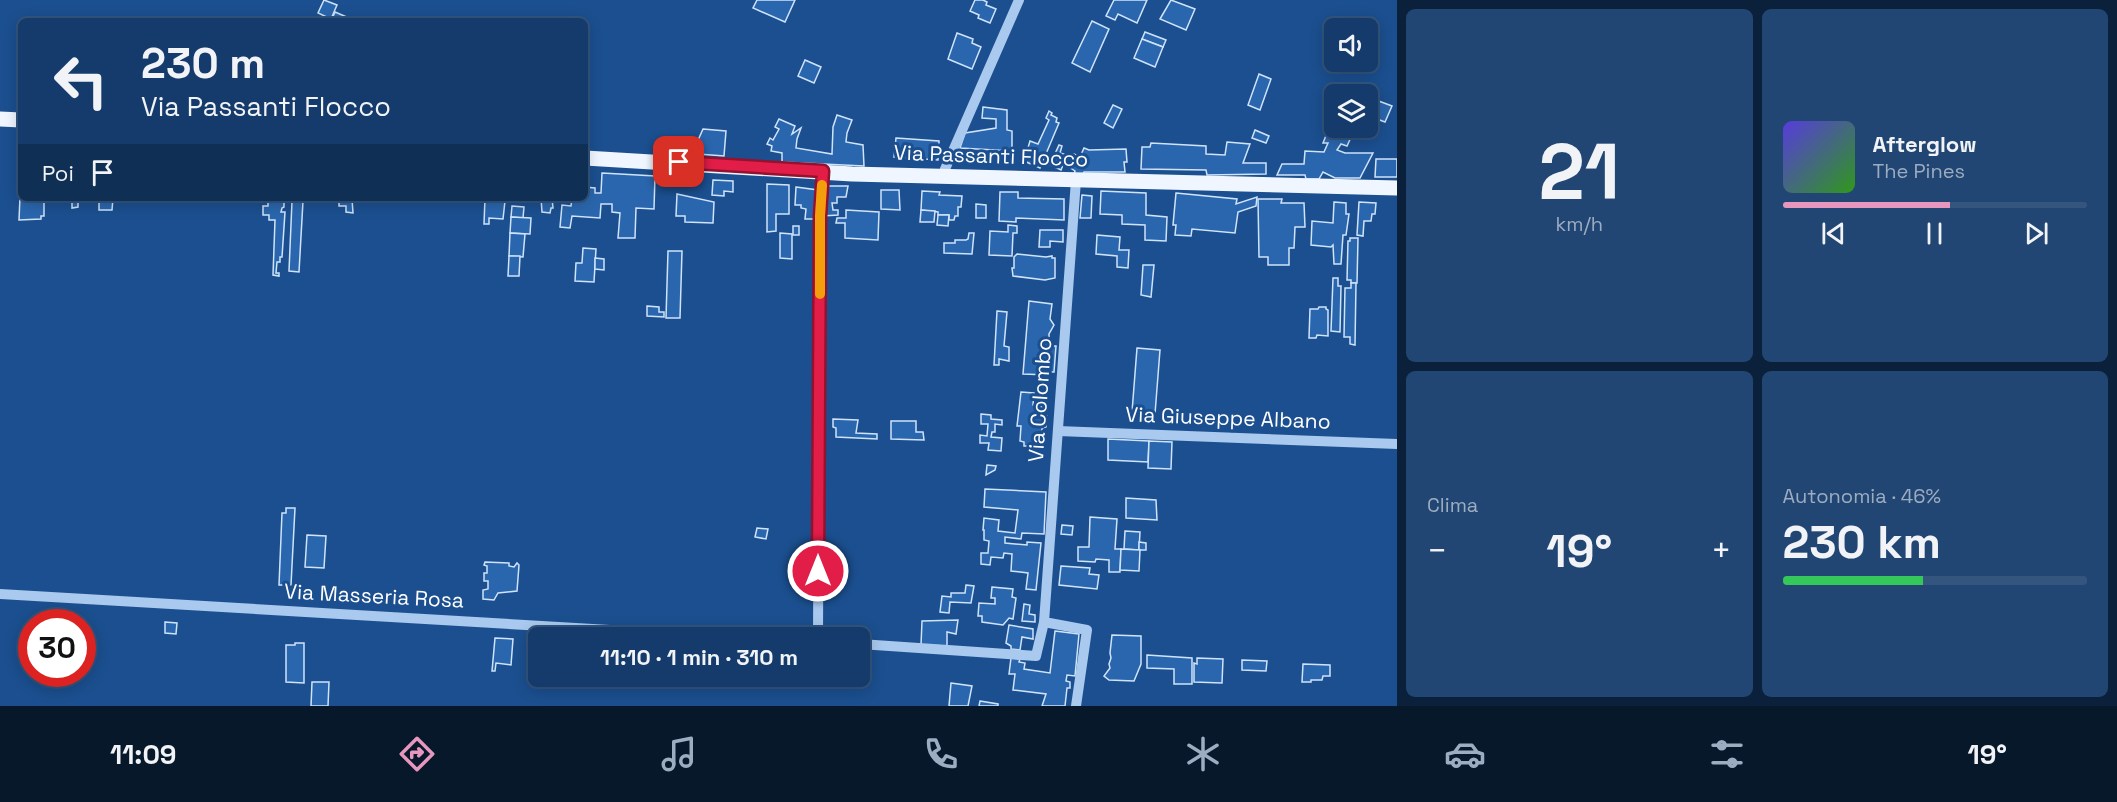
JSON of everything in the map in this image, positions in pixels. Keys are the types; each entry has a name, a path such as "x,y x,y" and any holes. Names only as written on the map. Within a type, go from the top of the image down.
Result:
{"main road":[{"path":"0,119 18,120"},
{"name":"Via Passanti Flocco","path":"588,158 852,174 1397,188"}],"street":[{"path":"942,176 1019,0"},
{"path":"818,627 820,216 823,171"},
{"name":"Via Colombo","path":"870,645 1036,656 1044,622 1076,180"},
{"name":"Via Giuseppe Albano","path":"1058,431 1397,444"},
{"name":"Via Masseria Rosa","path":"0,594 560,627"},
{"path":"1044,622 1087,630 1076,706"}],"building":[{"path":"324,0 337,5 331,18 318,13"},
{"path":"757,0 795,0 785,22 753,8"},
{"path":"975,0 983,0 987,2 986,5 996,9 990,23 978,18 979,15 970,11"},
{"path":"1114,0 1147,0 1137,23 1118,14 1115,20 1106,16"},
{"path":"1171,0 1195,9 1186,30 1160,19"},
{"path":"335,12 349,18 332,18"},
{"path":"1092,21 1109,29 1090,72 1072,63"},
{"path":"1145,32 1166,40 1163,47 1142,39"},
{"path":"957,33 973,39 972,43 981,47 972,69 948,59"},
{"path":"1142,39 1163,47 1155,67 1134,58"},
{"path":"805,60 821,67 814,83 798,76"},
{"path":"1259,74 1271,79 1260,110 1248,105"},
{"path":"1378,101 1392,106 1385,122 1378,119"},
{"path":"1113,105 1122,109 1113,128 1104,123"},
{"path":"983,107 1007,110 1007,130 1012,131 1012,151 960,148 965,133 996,128 996,119 982,118"},
{"path":"1049,111 1059,123 1040,168 1024,161 1030,141 1038,144 1049,120 1046,118"},
{"path":"837,115 852,120 846,142 863,145 864,166 782,162 782,153 771,151 772,146 767,144 770,138 773,140 779,129 775,127 779,119 795,126 792,134 801,128 796,148 832,154 833,127"},
{"path":"703,129 726,131 724,156 698,154 699,138"},
{"path":"1255,130 1269,136 1266,143 1252,138"},
{"path":"896,138 939,141 938,160 894,157"},
{"path":"1325,138 1351,138 1347,146 1341,144 1337,150 1345,153 1373,153 1360,178 1335,178 1323,172 1319,179 1306,179 1305,175 1277,175 1282,164 1304,164 1305,151 1324,152 1328,143 1323,143"},
{"path":"1227,142 1250,144 1243,163 1266,163 1266,174 1207,175 1206,170 1141,169 1142,147 1150,147 1151,143 1206,146 1206,154 1225,155"},
{"path":"1059,145 1062,146 1060,153 1067,155 1061,170 1050,165"},
{"path":"1084,148 1089,150 1126,149 1125,172 1084,172 1082,176 1074,174 1075,171 1069,167 1074,154 1080,157"},
{"path":"1376,159 1397,159 1397,177 1375,177"},
{"path":"602,173 655,176 654,209 636,208 635,238 618,238 620,213 612,212 612,204 601,204 600,218 572,216 570,228 560,227 562,205 571,206 572,201 588,201 588,187 595,188 595,193 601,193"},
{"path":"713,180 733,181 733,192 724,191 724,196 712,195"},
{"path":"767,184 789,185 789,214 776,214 776,231 767,232"},
{"path":"826,186 848,186 846,197 837,197 837,203 832,203 833,210 838,210 838,215 822,216"},
{"path":"796,187 818,190 814,219 805,219 806,209 801,208 801,205 795,205"},
{"path":"881,190 899,190 900,210 881,209"},
{"path":"922,191 940,192 939,195 962,196 958,216 955,216 954,220 949,220 949,215 938,215 938,212 921,210"},
{"path":"1101,191 1146,193 1146,215 1167,217 1166,241 1145,240 1145,225 1122,224 1122,215 1100,214"},
{"path":"1000,192 1018,192 1018,198 1064,199 1064,220 1016,218 1016,222 999,221"},
{"path":"1176,193 1237,199 1236,204 1257,197 1256,206 1238,212 1235,233 1192,229 1191,236 1175,235 1176,225 1173,225"},
{"path":"677,194 714,202 713,223 685,222 685,216 676,216"},
{"path":"1082,195 1092,196 1091,218 1080,218"},
{"path":"1258,199 1282,199 1281,203 1304,203 1305,227 1295,227 1294,248 1289,248 1289,265 1268,265 1268,257 1259,257"},
{"path":"20,201 44,201 44,216 41,216 41,219 19,220"},
{"path":"72,201 78,201 78,207 72,208"},
{"path":"99,201 113,201 112,210 99,210"},
{"path":"268,201 284,201 281,212 285,212 282,257 280,257 280,262 277,262 276,273 279,273 279,276 273,275 275,220 269,220 269,215 263,215 263,206 268,206"},
{"path":"292,201 303,201 299,272 289,271"},
{"path":"339,201 352,201 353,213 346,212 346,206 339,206"},
{"path":"485,201 505,201 503,219 489,218 489,224 484,224"},
{"path":"541,201 552,201 553,208 550,213 542,212"},
{"path":"1334,202 1346,203 1346,214 1349,214 1346,235 1343,235 1341,264 1334,264 1333,245 1331,247 1311,245 1312,221 1333,223"},
{"path":"1359,202 1376,203 1375,214 1372,214 1371,221 1364,221 1363,236 1357,235"},
{"path":"976,204 986,205 986,218 976,218"},
{"path":"512,206 524,207 523,218 511,217"},
{"path":"846,210 879,212 878,240 845,238 845,223 836,223 837,218 846,218"},
{"path":"921,210 935,211 934,222 920,222"},
{"path":"938,215 949,215 948,226 937,225"},
{"path":"511,217 531,218 530,234 510,233"},
{"path":"1008,225 1017,226 1017,233 1013,233 1012,256 989,255 990,231 1008,232"},
{"path":"793,226 799,226 799,235 793,235"},
{"path":"1040,230 1063,230 1063,242 1050,241 1050,247 1039,247"},
{"path":"510,233 525,234 523,257 509,256"},
{"path":"780,233 792,234 792,259 780,258"},
{"path":"969,233 974,233 972,254 944,253 944,243 966,240"},
{"path":"1097,235 1120,237 1119,250 1129,250 1128,268 1117,267 1117,256 1096,254"},
{"path":"1350,238 1358,238 1357,283 1347,280"},
{"path":"583,248 596,249 594,282 575,281 576,263 582,263"},
{"path":"668,251 682,251 680,318 666,318"},
{"path":"1017,254 1052,256 1055,258 1055,278 1045,280 1013,276 1014,257"},
{"path":"509,256 520,256 519,276 508,276"},
{"path":"595,258 604,259 604,270 595,269"},
{"path":"1143,265 1154,265 1151,297 1141,295"},
{"path":"1333,278 1338,278 1338,286 1341,286 1340,332 1331,331"},
{"path":"1351,283 1356,283 1355,345 1350,344 1350,337 1344,337 1345,288 1351,288"},
{"path":"1029,301 1052,304 1050,319 1054,325 1049,334 1049,346 1056,346 1054,372 1049,372 1049,375 1023,374"},
{"path":"647,306 659,307 659,312 664,312 664,317 647,316"},
{"path":"1326,307 1328,310 1328,336 1317,335 1316,338 1309,338 1310,309"},
{"path":"997,311 1007,312 1004,346 1009,347 1009,361 999,359 999,365 994,365"},
{"path":"1137,348 1160,350 1155,414 1132,412"},
{"path":"1021,392 1034,393 1033,405 1043,407 1042,416 1047,416 1046,427 1042,428 1041,446 1024,446 1024,442 1020,441 1021,426 1017,426"},
{"path":"981,414 991,415 991,419 1002,420 1002,425 995,424 995,432 992,432 991,437 1002,438 1001,451 988,450 989,443 980,443 980,435 987,436 988,424 981,424"},
{"path":"833,419 858,420 856,433 877,434 877,439 836,437"},
{"path":"891,421 916,421 916,432 923,432 924,440 891,439"},
{"path":"1108,439 1149,441 1148,462 1108,460"},
{"path":"1149,441 1172,442 1171,469 1148,468"},
{"path":"987,465 996,466 995,470 986,475"},
{"path":"985,489 1046,492 1044,534 1022,533 1021,539 1005,537 1005,543 1027,545 1027,542 1041,543 1036,590 1026,589 1028,573 1011,571 1012,554 1004,553 1003,558 991,557 990,565 981,564 981,553 988,553 989,541 984,540 984,518 999,520 998,531 1015,533 1018,510 984,507"},
{"path":"1126,498 1156,500 1157,520 1126,518"},
{"path":"286,508 295,508 291,585 279,585 282,513 286,513"},
{"path":"1090,517 1117,519 1115,549 1121,549 1120,572 1109,572 1109,560 1078,561 1078,547 1089,547"},
{"path":"1062,525 1073,526 1072,535 1061,534"},
{"path":"757,528 768,529 766,539 755,537"},
{"path":"1125,531 1140,532 1139,550 1124,549"},
{"path":"307,535 326,536 324,568 305,567"},
{"path":"1139,542 1146,543 1146,550 1139,550"},
{"path":"1121,549 1140,550 1139,571 1120,570"},
{"path":"485,562 509,563 509,566 514,567 517,563 519,565 517,591 498,593 494,600 483,599 483,590 488,589 488,581 484,581 484,573 487,573"},
{"path":"1061,566 1090,568 1089,574 1099,575 1097,589 1059,585"},
{"path":"966,585 974,586 971,603 950,602 949,613 940,612 942,596 951,597 951,593 965,593"},
{"path":"992,587 1013,589 1012,597 1016,598 1013,619 1009,618 1003,625 982,622 982,616 978,616 979,603 995,604 995,598 991,598"},
{"path":"1024,604 1030,605 1029,614 1035,615 1035,622 1022,621"},
{"path":"958,620 956,634 947,632 947,646 921,645 922,621"},
{"path":"165,622 177,623 176,634 165,633"},
{"path":"1009,625 1033,629 1033,639 1022,637 1020,650 1011,649 1011,646 1006,643"},
{"path":"1055,631 1079,634 1075,676 1067,675 1066,681 1070,682 1070,688 1067,688 1065,706 1042,706 1046,694 1013,690 1015,674 1009,674 1011,658 1020,659 1019,662 1025,663 1024,669 1050,673"},
{"path":"1112,635 1141,636 1141,664 1134,681 1109,680 1104,676 1110,668"},
{"path":"495,638 513,639 511,665 496,663 495,671 492,671"},
{"path":"295,643 304,643 304,683 286,682 286,645 295,645"},
{"path":"1147,655 1192,658 1192,684 1174,684 1174,669 1147,668"},
{"path":"1197,658 1223,659 1222,683 1194,682 1194,663 1197,664"},
{"path":"1242,660 1267,661 1266,671 1242,670"},
{"path":"1303,664 1330,665 1330,676 1323,676 1322,680 1302,682"},
{"path":"312,682 329,682 328,706 311,706"},
{"path":"951,683 972,686 968,706 949,706"},
{"path":"980,701 998,704 998,706 979,706"}],"slow traffic":[{"path":"820,294 822,185"}],"route":[{"path":"679,162 823,171 820,216 818,571"}]}
